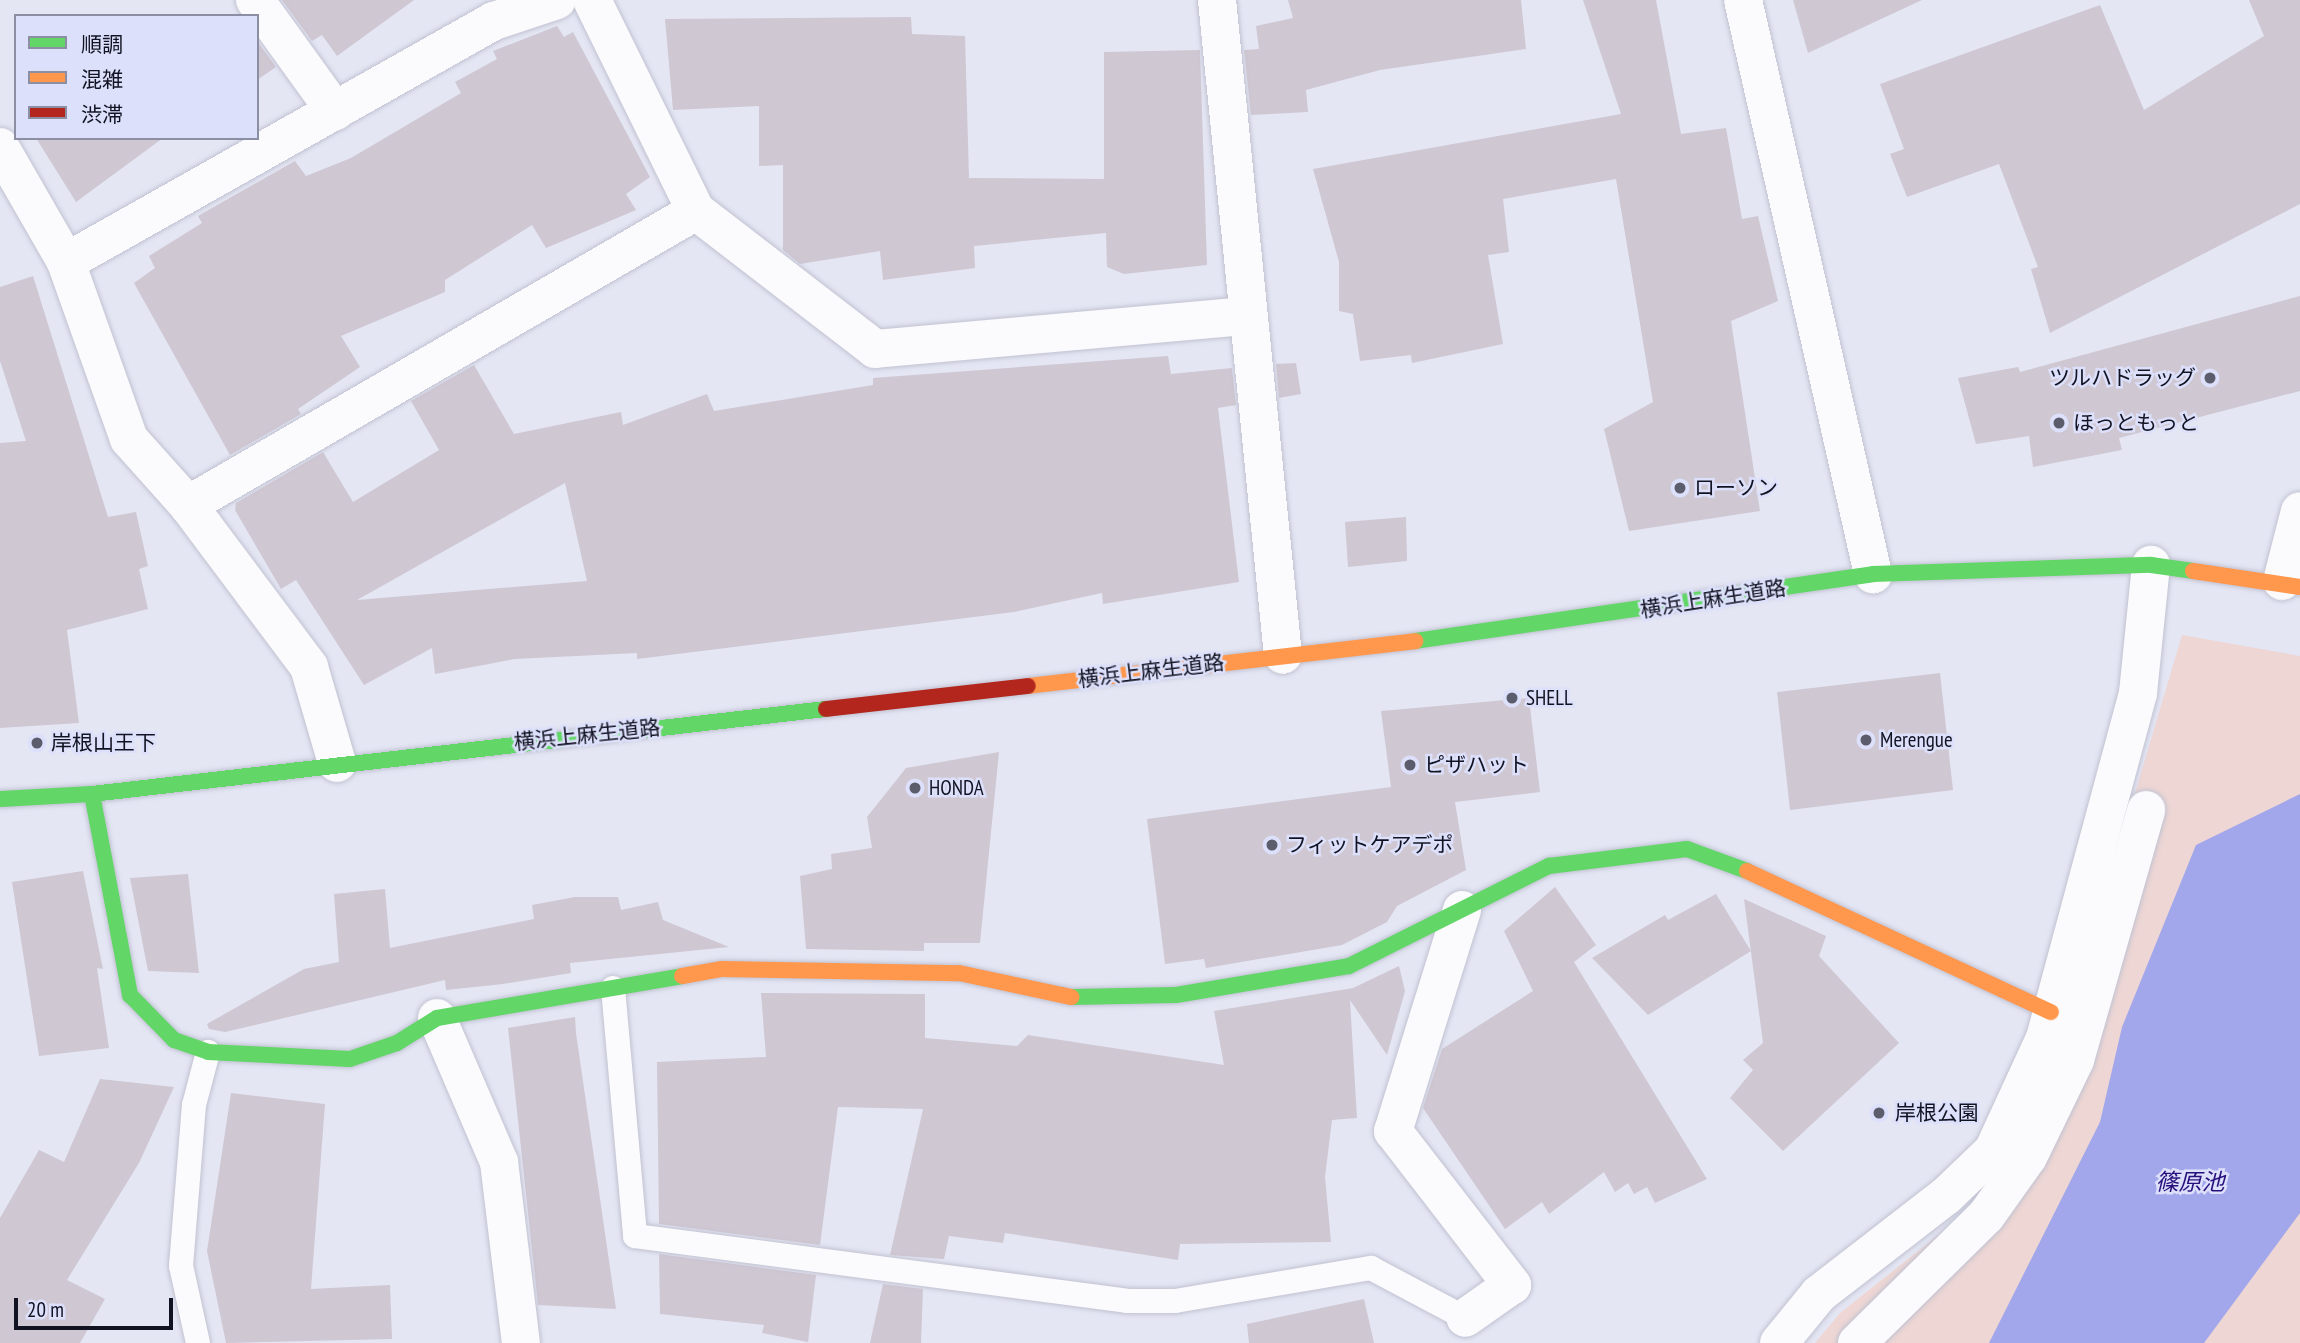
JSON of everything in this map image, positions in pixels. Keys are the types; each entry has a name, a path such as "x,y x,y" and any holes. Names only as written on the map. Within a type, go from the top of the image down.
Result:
{"main road":[{"name":"横浜上麻生道路","path":"0,799 92,794 337,763 1509,630 1873,574 2151,565 2291,584"},
{"path":"92,794 115,943 131,995 174,1040 208,1052 351,1059 397,1043 437,1018 722,969 959,973 1057,997 1176,995 1349,966 1549,866 1687,849 1730,863 2051,1012"}],"street":[{"path":"255,0 335,111"},
{"path":"66,262 494,21 556,0"},
{"path":"592,0 696,211 875,349 1248,316"},
{"path":"1217,0 1283,655"},
{"path":"1743,0 1873,574"},
{"path":"0,146 66,262 129,439 188,505 309,667 337,763"},
{"path":"188,505 696,211"},
{"path":"2291,584 2300,511"},
{"path":"1779,1343 1819,1294 1993,1151 2051,1012 2138,693 2151,565"},
{"path":"1857,1343 1986,1216 2028,1157 2075,1060 2146,810"},
{"path":"1462,909 1393,1131 1512,1285 1465,1318"},
{"path":"437,1018 499,1162 521,1343"},
{"path":"1899,1343 1909,1292"}],"lane":[{"path":"613,988 635,1236 1127,1301 1175,1301 1371,1268 1465,1318"},
{"path":"198,1343 181,1266 194,1105 208,1052"}],"shaded area":[{"name":"岸根公園","path":"2182,635 2300,656 2300,1343 1815,1343 1840,1313 1967,1212 2015,1154 2055,1063"}],"water":[{"name":"篠原池","path":"2300,794 2300,1213 2204,1343 1989,1343 2100,1122 2122,1027 2196,845"}],"building":[{"path":"282,0 414,0 337,56 322,35 312,41"},
{"path":"1288,0 1521,0 1526,49 1380,70 1306,90 1308,112 1251,115 1244,50 1259,49 1256,26 1293,18"},
{"path":"1583,0 1656,0 1681,134 1726,128 1742,219 1758,216 1778,301 1731,321 1760,511 1629,531 1604,429 1653,402 1616,179 1503,199 1509,252 1488,255 1503,344 1412,363 1411,355 1360,361 1353,314 1339,311 1339,262 1313,169 1621,114"},
{"path":"1793,0 1922,0 1808,53"},
{"path":"2249,0 2300,0 2300,204 2050,333 2031,269 2038,267 1999,164 1907,197 1890,154 1904,149 1880,84 2100,5 2144,110 2264,36"},
{"path":"911,17 912,34 965,36 969,178 1104,179 1104,52 1200,50 1207,265 1124,274 1107,267 1106,233 974,246 975,268 883,280 880,251 800,264 783,250 783,165 759,166 759,106 673,110 665,19"},
{"path":"557,26 564,37 573,32 650,177 626,194 636,210 546,248 532,225 445,280 445,292 341,336 360,367 298,409 301,414 230,455 134,283 155,268 149,256 202,223 198,216 295,161 306,176 351,158 461,93 455,82 497,59 493,51"},
{"path":"259,44 276,67 259,79"},
{"path":"37,140 160,140 76,202"},
{"path":"33,276 108,517 136,512 148,566 139,569 148,609 67,630 79,723 0,728 0,443 26,441 0,361 0,287"},
{"path":"2300,296 2300,391 2119,438 2122,450 2033,467 2029,436 1976,444 1958,378 2018,367 2020,372"},
{"path":"1168,356 1171,374 1232,368 1236,405 1218,408 1239,582 1103,604 1102,593 1014,612 637,659 637,653 515,659 435,674 432,648 364,685 296,580 281,589 235,510 236,503 323,452 353,502 439,450 411,401 474,365 514,434 621,412 623,425 707,394 714,411 873,385 873,378","holes":["565,483 587,581 357,600"]},
{"path":"1296,363 1301,394 1279,398 1276,364"},
{"path":"1406,517 1407,561 1348,567 1345,522"},
{"path":"1940,673 1953,790 1790,810 1777,692"},
{"path":"1529,698 1540,792 1455,802 1466,870 1397,906 1387,922 1342,945 1206,968 1204,959 1165,964 1147,819 1391,787 1381,711"},
{"path":"999,752 980,943 924,943 924,951 806,949 800,876 832,869 831,854 872,848 867,817 906,768"},
{"path":"83,871 103,969 97,968 109,1048 39,1056 12,882"},
{"path":"188,874 199,973 148,971 130,878"},
{"path":"1555,887 1596,945 1574,962 1707,1179 1655,1203 1647,1187 1634,1194 1628,1183 1615,1192 1604,1172 1549,1214 1542,1202 1505,1229 1423,1108 1442,1049 1533,991 1504,931"},
{"path":"385,889 390,948 534,919 532,905 575,897 618,897 621,910 658,902 663,920 729,947 570,963 571,973 503,984 446,990 445,980 225,1032 209,1029 207,1024 304,969 339,962 334,894"},
{"path":"1716,894 1751,951 1648,1015 1592,958 1665,915 1668,920"},
{"path":"1744,899 1826,936 1819,956 1899,1043 1783,1151 1730,1098 1753,1070 1743,1060 1763,1043"},
{"path":"1399,966 1405,991 1387,1055 1350,1000 1357,1118 1332,1120 1325,1177 1331,1242 1180,1244 1178,1260 1005,1233 1003,1243 949,1236 944,1259 890,1255 923,1109 838,1107 820,1245 659,1224 657,1062 766,1057 761,993 925,994 925,1038 1017,1046 1028,1035 1224,1065 1214,1011 1353,988"},
{"path":"575,1017 616,1309 538,1305 508,1028"},
{"path":"100,1079 174,1087 139,1163 67,1280 105,1299 80,1343 0,1343 0,1218 39,1150 64,1162"},
{"path":"231,1093 325,1104 311,1289 390,1285 392,1339 226,1343 207,1251"},
{"path":"659,1254 816,1275 808,1342 762,1333 764,1325 660,1314"},
{"path":"883,1284 923,1289 921,1343 870,1343"},
{"path":"1364,1299 1374,1343 1249,1343 1247,1324"}],"traffic: fast":[{"path":"1415,641 1873,574 2151,565 2193,571"},
{"path":"0,799 92,794 826,709"},
{"path":"92,794 130,995 174,1040 208,1052 350,1059 397,1043 437,1018 682,976"},
{"path":"1071,997 1176,995 1349,966 1549,866 1687,849 1747,871"}],"traffic: slow":[{"path":"2193,571 2300,587"},
{"path":"1028,686 1415,641"},
{"path":"1747,871 2051,1012"},
{"path":"682,976 722,969 959,973 1071,997"}],"traffic: jam":[{"path":"826,709 1028,686"}],"place":[{"name":"ツルハドラッグ","path":"2210,378"},
{"name":"ほっともっと","path":"2059,423"},
{"name":"ローソン","path":"1680,488"},
{"name":"SHELL","path":"1512,698"},
{"name":"Merengue","path":"1866,740"},
{"name":"岸根山王下","path":"37,743"},
{"name":"ピザハット","path":"1410,765"},
{"name":"HONDA","path":"915,788"},
{"name":"フィットケアデポ","path":"1272,845"},
{"name":"岸根公園","path":"1879,1113"}]}
